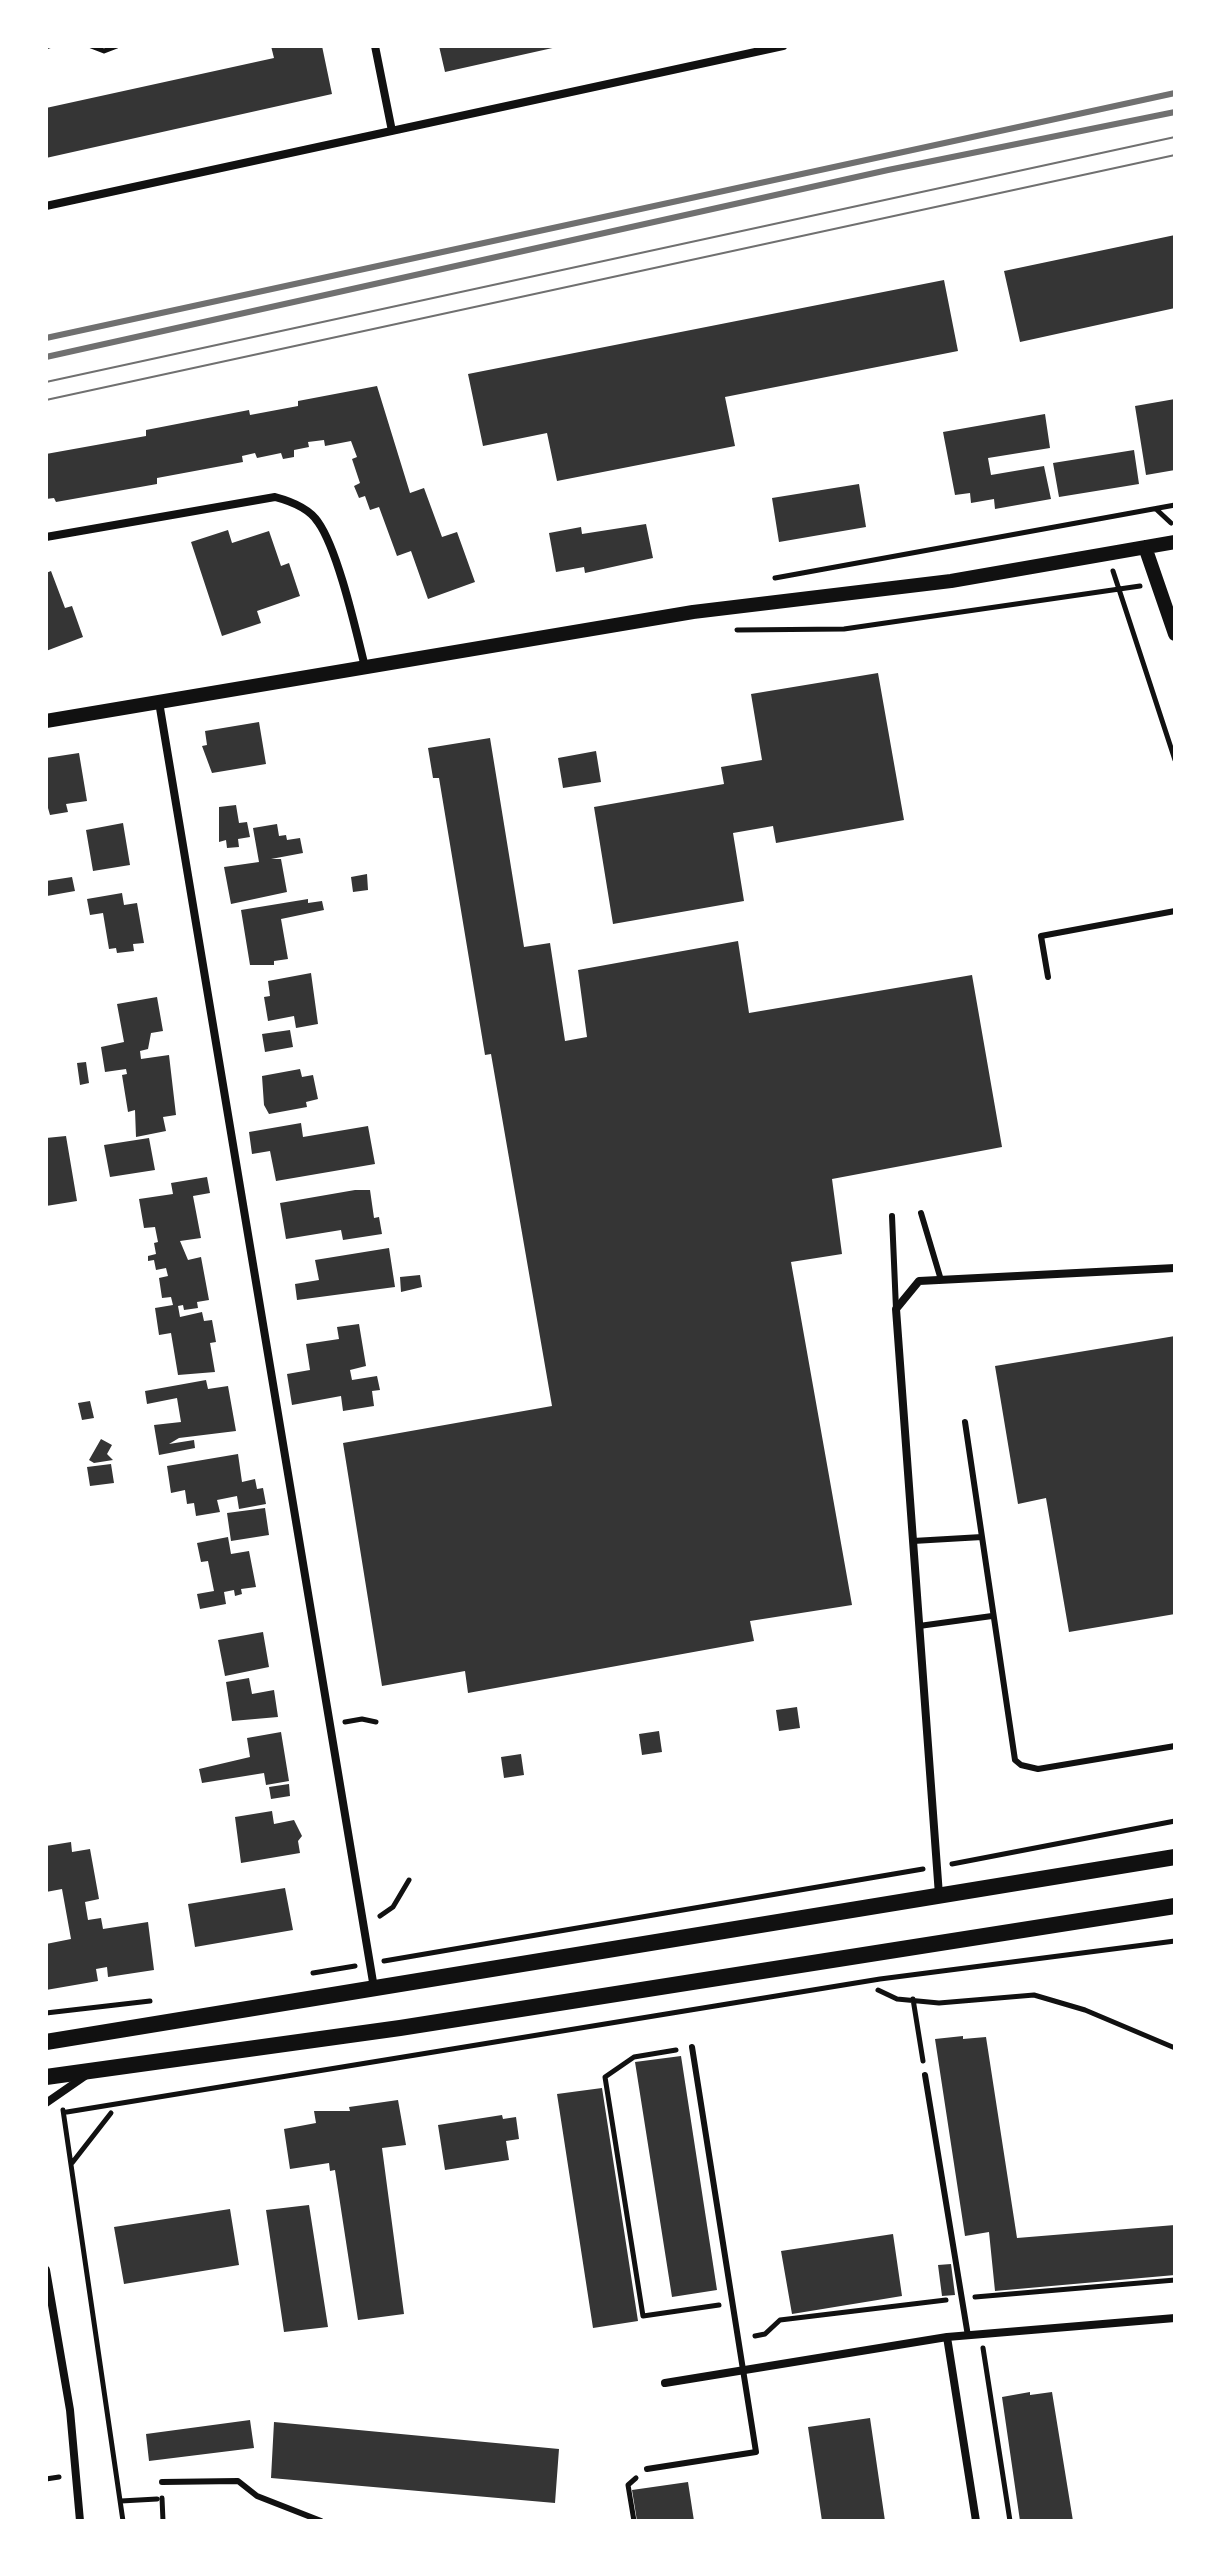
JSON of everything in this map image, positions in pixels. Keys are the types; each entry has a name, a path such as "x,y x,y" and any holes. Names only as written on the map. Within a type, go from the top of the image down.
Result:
{"main road":[{"path":"46,2042 1175,1857"},
{"path":"46,2077 382,2031 1175,1906"}],"street":[{"path":"375,46 392,131"},
{"path":"46,206 783,46"},
{"path":"46,537 275,497 290,502 318,522 340,578 365,667"},
{"path":"46,721 693,612 951,581 1175,542"},
{"path":"1145,547 1175,634"},
{"path":"159,702 374,1988"},
{"path":"939,1895 896,1309 919,1281 1175,1268"},
{"path":"46,2103 93,2070"},
{"path":"46,2270 70,2410 80,2521"},
{"path":"665,2383 947,2337 1175,2318"},
{"path":"947,2337 976,2521"}],"lane":[{"path":"1048,977 1041,936 1175,911"},
{"path":"921,1213 941,1280"},
{"path":"892,1216 896,1309"},
{"path":"965,1422 1012,1753 1021,1765 1038,1769 1175,1746"},
{"path":"913,1541 982,1537"},
{"path":"919,1626 992,1616"},
{"path":"647,2469 756,2452 692,2047"},
{"path":"925,2075 968,2336"},
{"path":"162,2482 238,2481 257,2496 321,2521"}],"path":[{"path":"91,46 104,51 117,46"},
{"path":"1156,509 1175,526"},
{"path":"723,631 844,629 1158,583"},
{"path":"1127,619 1175,760"},
{"path":"330,1724 362,1719 376,1722"},
{"path":"308,1974 936,1867 1175,1821"},
{"path":"363,1927 393,1907 409,1880"},
{"path":"54,2114 880,1979 1175,1941"},
{"path":"878,1990 897,1999 939,2003 1034,1995 1085,2010 1175,2048"},
{"path":"913,1999 925,2075"},
{"path":"46,2013 119,2001 155,2000"},
{"path":"692,2047 634,2057 605,2077 643,2316 732,2303"},
{"path":"60,2093 123,2521"},
{"path":"71,2163 111,2113"},
{"path":"738,2338 765,2334 780,2320 962,2299 1175,2280"},
{"path":"980,2334 1010,2521"},
{"path":"634,2521 628,2485 647,2469"},
{"path":"121,2501 162,2499 163,2521"}],"building":[{"path":"271,46 322,46 332,94 46,158 46,108 274,58"},
{"path":"439,46 557,46 557,47 445,72"},
{"path":"1175,235 1175,308 1020,342 1004,271"},
{"path":"944,280 958,351 725,397 735,446 557,481 547,433 483,446 468,374"},
{"path":"377,386 410,493 424,488 442,537 457,532 475,582 428,599 411,551 397,556 379,507 370,510 365,496 359,498 354,486 360,483 352,459 357,457 351,441 325,446 324,440 308,442 309,447 294,450 294,457 283,459 281,453 257,458 255,453 242,456 243,462 157,478 157,484 56,502 54,498 46,499 46,454 146,436 146,430 249,410 250,415 298,406 298,401"},
{"path":"1175,399 1175,470 1146,475 1135,406"},
{"path":"1045,414 1050,448 988,458 991,475 1044,466 1051,499 995,509 994,499 971,503 970,493 955,495 943,432"},
{"path":"1134,450 1139,484 1059,497 1053,463"},
{"path":"859,484 866,527 779,542 772,498"},
{"path":"646,524 653,558 585,573 584,567 556,572 549,533 581,527 582,534"},
{"path":"228,530 232,543 269,531 281,566 289,563 300,596 257,611 261,623 222,636 191,542"},
{"path":"51,571 65,608 72,606 83,637 46,651 46,573"},
{"path":"878,673 904,820 776,843 773,826 733,833 744,901 613,924 594,807 724,784 721,767 762,760 751,694"},
{"path":"259,722 266,764 212,773 202,746 207,745 205,731"},
{"path":"490,738 524,947 550,943 565,1041 587,1037 578,970 738,941 749,1013 972,975 1002,1147 832,1179 842,1254 791,1262 852,1605 750,1621 754,1641 468,1693 465,1671 382,1686 343,1443 552,1406 491,1054 485,1055 439,778 433,778 428,748"},
{"path":"596,751 601,782 563,788 558,758"},
{"path":"79,753 87,801 66,804 68,812 50,815 46,801 46,758"},
{"path":"236,805 239,823 247,822 250,837 238,839 239,847 227,848 226,840 219,842 219,807"},
{"path":"123,823 130,865 93,871 86,830"},
{"path":"277,824 279,836 286,835 287,840 300,838 303,853 271,859 281,859 287,892 231,904 224,867 259,862 253,828"},
{"path":"367,874 368,890 353,892 351,877"},
{"path":"72,877 75,891 47,896 46,881"},
{"path":"122,893 124,905 137,903 144,943 133,944 134,951 117,953 116,948 109,949 103,913 90,915 87,899"},
{"path":"308,899 308,903 322,901 324,910 281,919 288,959 274,961 274,965 250,965 241,910"},
{"path":"311,973 318,1024 296,1028 294,1016 268,1021 264,997 270,996 268,981"},
{"path":"157,997 163,1031 151,1033 148,1049 140,1051 141,1059 169,1055 176,1115 163,1117 166,1131 136,1137 135,1110 128,1112 122,1075 127,1074 126,1069 105,1072 101,1047 124,1042 117,1004"},
{"path":"290,1030 293,1047 265,1052 262,1034"},
{"path":"86,1062 89,1083 80,1085 77,1063"},
{"path":"300,1069 302,1077 313,1075 318,1099 306,1102 307,1107 269,1114 264,1105 262,1076"},
{"path":"301,1123 303,1137 368,1126 375,1164 276,1181 270,1151 252,1154 249,1132"},
{"path":"66,1136 77,1201 46,1206 46,1138"},
{"path":"149,1138 155,1170 110,1177 104,1145"},
{"path":"207,1177 210,1193 193,1196 201,1238 180,1241 188,1260 201,1257 209,1300 197,1302 198,1308 184,1310 183,1305 178,1306 180,1317 202,1312 204,1321 212,1320 216,1342 210,1343 215,1372 178,1375 171,1333 159,1335 155,1308 173,1305 171,1297 162,1298 159,1278 168,1276 166,1268 156,1270 154,1260 148,1261 148,1256 156,1254 154,1243 158,1242 155,1227 144,1228 139,1199 173,1194 171,1183"},
{"path":"370,1190 374,1218 379,1217 382,1234 343,1240 341,1230 286,1239 280,1203"},
{"path":"389,1248 395,1287 297,1300 295,1284 319,1280 315,1260"},
{"path":"420,1275 422,1287 401,1292 400,1277"},
{"path":"359,1324 366,1366 350,1370 352,1380 377,1376 380,1390 372,1391 374,1406 343,1411 341,1396 292,1405 287,1374 310,1370 306,1344 339,1339 337,1327"},
{"path":"1175,1336 1175,1614 1069,1632 1046,1498 1018,1504 995,1366"},
{"path":"206,1380 208,1389 228,1386 236,1431 179,1438 169,1444 194,1440 195,1448 159,1455 154,1425 181,1422 177,1398 147,1404 145,1391"},
{"path":"90,1401 94,1418 82,1420 78,1403"},
{"path":"101,1439 112,1445 107,1454 113,1460 94,1463 89,1460"},
{"path":"238,1454 242,1482 255,1479 257,1489 263,1488 266,1504 239,1509 237,1496 217,1500 220,1512 196,1516 194,1503 187,1504 185,1490 171,1493 167,1466"},
{"path":"111,1464 114,1483 90,1486 87,1467"},
{"path":"265,1508 269,1535 231,1541 227,1513"},
{"path":"228,1537 231,1554 249,1551 256,1587 241,1589 242,1594 235,1596 234,1590 224,1592 226,1604 200,1609 197,1594 214,1591 208,1561 201,1562 197,1543"},
{"path":"263,1632 269,1667 225,1676 218,1640"},
{"path":"249,1678 252,1694 274,1690 278,1717 232,1721 226,1682"},
{"path":"797,1707 800,1728 779,1731 776,1710"},
{"path":"659,1731 662,1752 642,1755 639,1734"},
{"path":"281,1732 289,1781 266,1785 264,1773 202,1783 199,1769 250,1757 247,1738"},
{"path":"521,1754 524,1775 504,1778 501,1757"},
{"path":"289,1784 290,1796 271,1799 269,1787"},
{"path":"272,1811 274,1824 294,1820 302,1836 298,1841 300,1853 241,1863 235,1817"},
{"path":"71,1842 72,1852 90,1849 99,1899 85,1902 88,1920 101,1918 103,1929 148,1922 154,1970 108,1977 107,1967 96,1969 98,1981 46,1990 46,1944 71,1939 62,1889 46,1892 46,1846"},
{"path":"285,1888 293,1930 195,1947 188,1904"},
{"path":"963,2036 963,2039 986,2037 1017,2238 1175,2225 1175,2275 995,2291 989,2232 965,2236 935,2039"},
{"path":"681,2056 717,2290 672,2297 635,2062"},
{"path":"602,2088 638,2321 593,2328 557,2094"},
{"path":"398,2100 406,2145 382,2148 404,2314 358,2320 335,2170 330,2171 329,2163 290,2169 284,2129 316,2123 314,2111 350,2111 349,2107"},
{"path":"502,2115 503,2119 516,2117 519,2139 506,2141 509,2160 445,2170 438,2125"},
{"path":"309,2205 328,2327 284,2332 266,2210"},
{"path":"230,2209 239,2265 124,2284 114,2227"},
{"path":"893,2234 902,2296 792,2314 781,2251"},
{"path":"951,2264 955,2295 942,2296 938,2265"},
{"path":"1030,2392 1030,2395 1052,2392 1073,2521 1020,2521 1002,2397"},
{"path":"870,2418 885,2521 822,2521 808,2427"},
{"path":"250,2420 254,2448 149,2461 146,2434"},
{"path":"274,2422 559,2449 555,2503 271,2478"},
{"path":"688,2482 694,2521 637,2521 632,2490"}],"tram line":[{"path":"46,382 1175,137"},
{"path":"46,400 1175,155"}],"railway":[{"path":"46,338 1175,93"},
{"path":"46,357 888,170 1175,112"}]}
